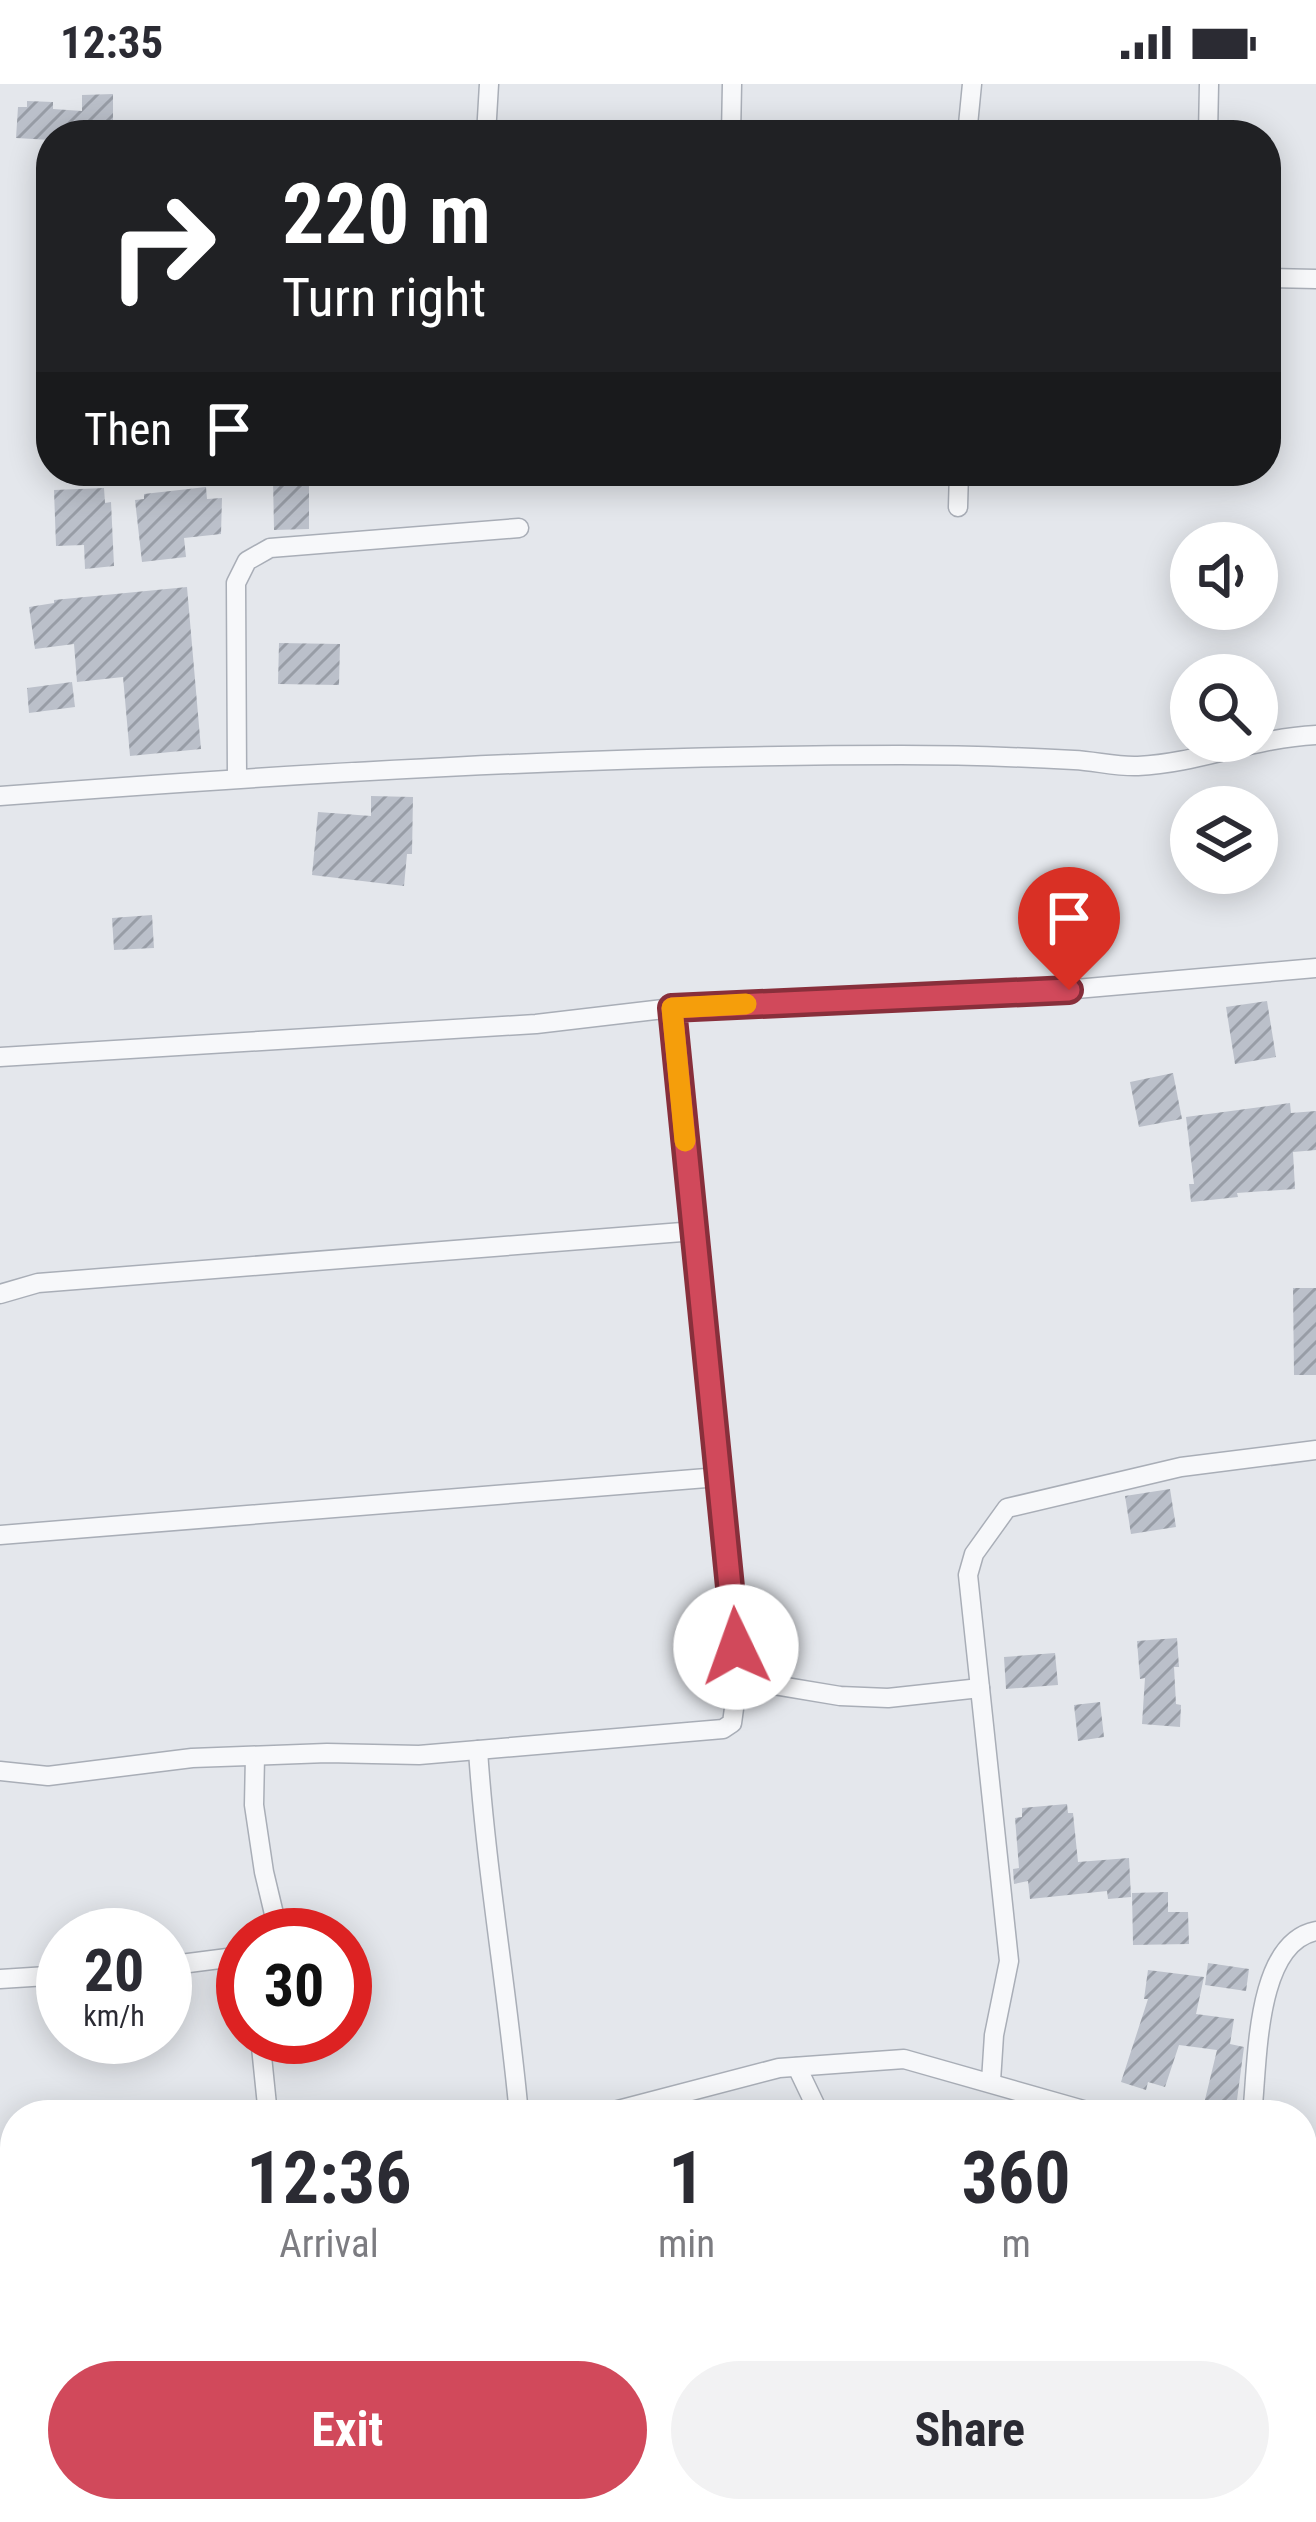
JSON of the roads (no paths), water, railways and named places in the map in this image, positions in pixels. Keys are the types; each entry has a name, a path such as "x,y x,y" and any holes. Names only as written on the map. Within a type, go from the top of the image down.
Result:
{"street":[{"path":"487,120 489,84"},
{"path":"731,120 732,84"},
{"path":"968,120 972,84"},
{"path":"1208,120 1209,84"},
{"path":"1281,278 1316,279"},
{"path":"958,506 959,486"},
{"path":"237,778 236,583 247,561 270,548 519,528"},
{"path":"0,796 237,778 903,755 1079,760 1130,767 1182,763 1276,737 1316,735"},
{"path":"0,1058 536,1024 672,1008 1030,993 1316,968"},
{"path":"0,1772 48,1776 192,1758 419,1755 723,1730 732,1723 738,1679 732,1583 672,1008"},
{"path":"0,1294 38,1283 695,1232"},
{"path":"991,2080 994,2036 1009,1961 968,1575 974,1554 1007,1508 1181,1467 1316,1450"},
{"path":"0,1534 719,1477"},
{"path":"738,1679 840,1696 888,1698 980,1688"},
{"path":"478,1750 517,2100"},
{"path":"255,1756 254,1805 273,1908"},
{"path":"1254,2100 1268,1980 1282,1955 1304,1934 1316,1931"},
{"path":"0,1979 36,1977"},
{"path":"656,2100 779,2068 904,2059 1054,2100"},
{"path":"263,2064 266,2100"},
{"path":"797,2067 813,2100"}]}
